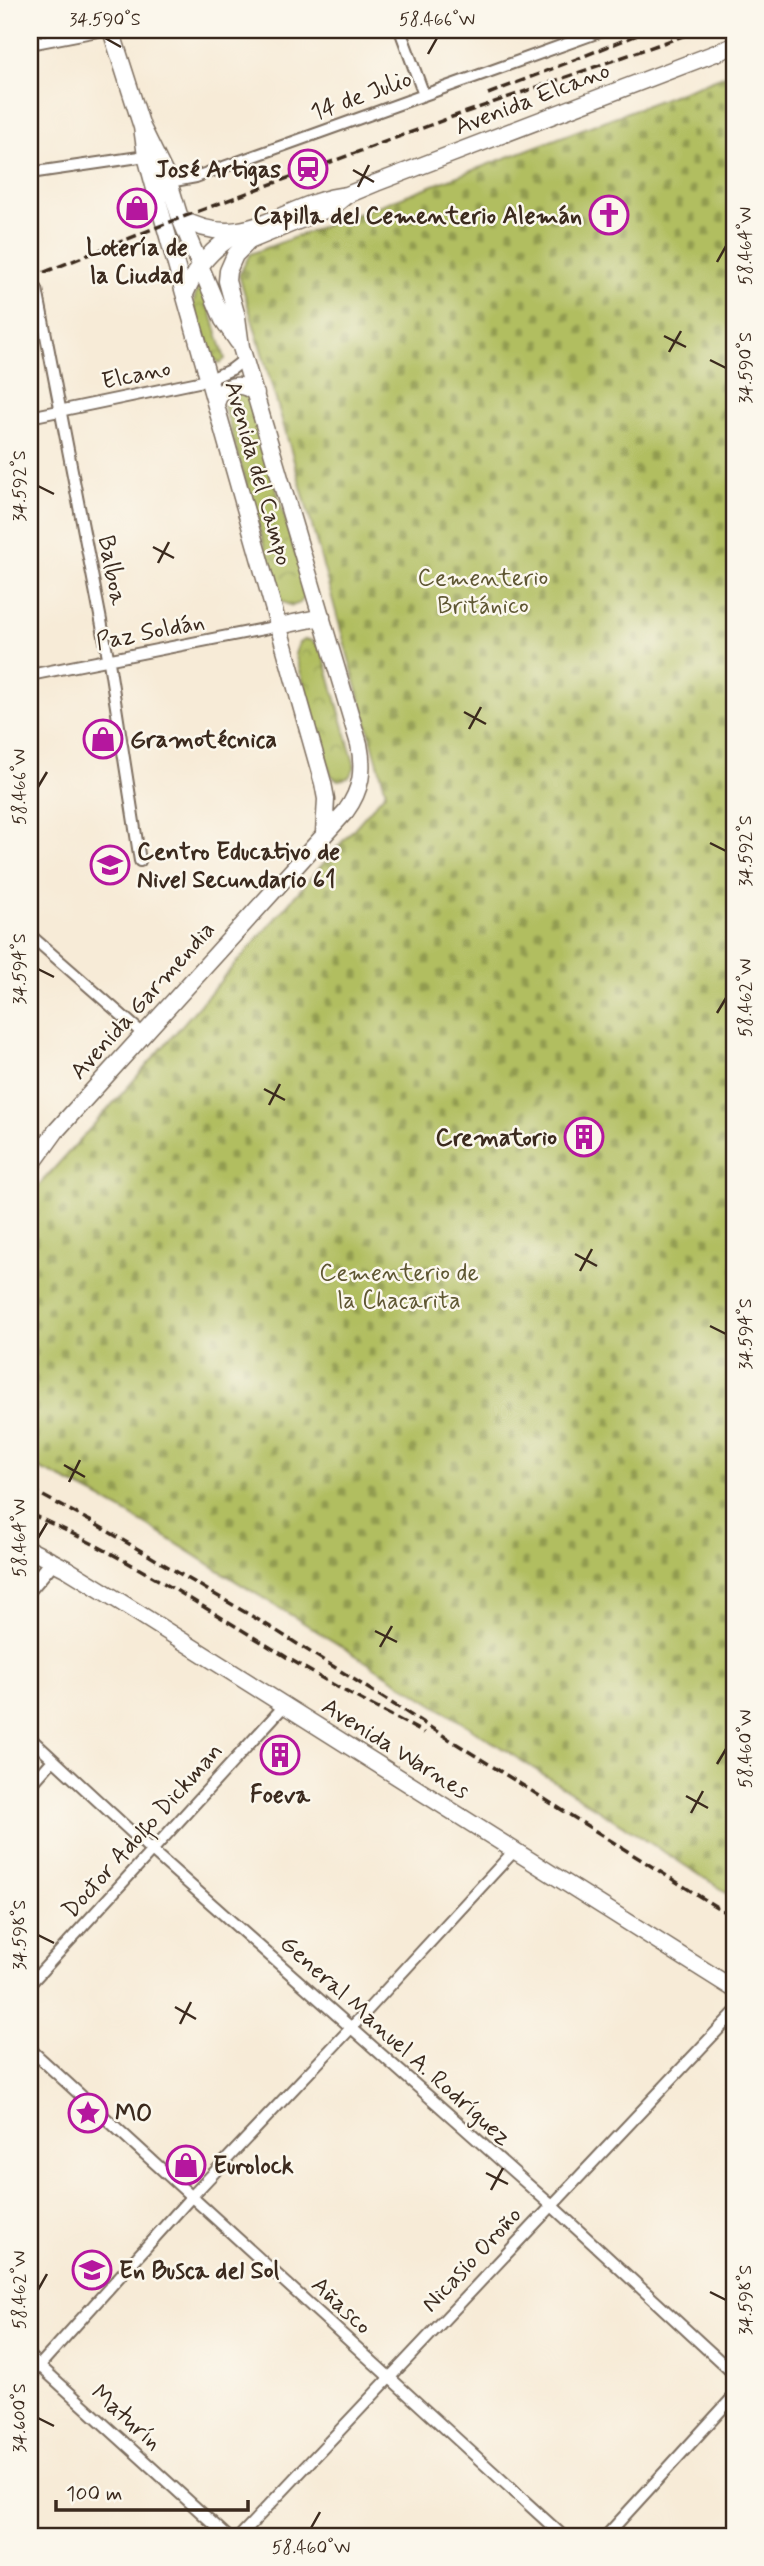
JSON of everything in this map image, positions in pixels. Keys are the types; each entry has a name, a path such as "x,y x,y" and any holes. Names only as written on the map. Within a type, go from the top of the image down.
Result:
{"main road":[{"name":"Avenida del Campo","path":"111,30 142,127 169,183 180,218 223,320 243,353"},
{"name":"Avenida Elcano","path":"200,264 219,244 258,237 332,207 347,195 734,46"},
{"name":"Avenida del Campo","path":"142,127 146,156 323,783 326,816 324,833"},
{"path":"180,218 241,239"},
{"name":"Avenida del Campo","path":"241,239 230,262 227,281 243,353 362,759 362,774 354,801"},
{"path":"185,294 200,264"},
{"path":"216,404 221,392 232,386 246,386 256,394"},
{"path":"279,626 322,617"},
{"name":"Avenida Garmendia","path":"30,1167 50,1137 142,1033 354,801"},
{"name":"Avenida Garmendia","path":"30,1151 50,1137"},
{"name":"Avenida Warnes","path":"30,1550 53,1561 285,1705 734,1989"}],"street":[{"path":"30,44 103,30"},
{"path":"400,30 424,95"},
{"name":"14 de Julio","path":"169,183 196,177 605,30"},
{"path":"30,173 146,156"},
{"name":"Balboa","path":"37,289 109,662 140,861"},
{"name":"Elcano","path":"30,417 208,380 232,369 243,353"},
{"name":"Paz Soldán","path":"30,676 279,626"},
{"path":"30,935 142,1033"},
{"path":"30,1588 53,1561"},
{"name":"Doctor Adolfo Dickman","path":"30,1984 285,1705"},
{"name":"General Manuel A. Rodríguez","path":"30,1738 152,1851 551,2205 734,2374"},
{"path":"30,1786 53,1760"},
{"path":"30,2376 192,2196 515,1850"},
{"name":"Nicasio Oroño","path":"240,2536 734,2013"},
{"name":"Añasco","path":"30,2049 563,2536"},
{"name":"Maturín","path":"30,2357 227,2536"},
{"path":"606,2536 734,2396"}],"green space":[{"name":"Cementerio de la Chacarita","path":"734,72 734,1897 147,1525 59,1477 30,1465 30,1195 386,792 239,275 250,254"},
{"path":"198,286 203,287 225,359 220,363 209,356 193,305"},
{"path":"241,394 250,399 307,593 300,603 292,606 280,601 224,406 233,395"},
{"path":"310,640 321,647 355,766 351,775 345,779 338,780 331,775 295,654 299,643"}],"railway":[{"path":"488,94 650,30"},
{"path":"30,278 180,218 452,117 700,30"},
{"path":"30,1489 92,1522 272,1628 734,1918"},
{"path":"30,1514 141,1570 320,1677 424,1733"}],"place":[{"name":"José Artigas","path":"308,169"},
{"name":"Lotería de la Ciudad","path":"137,208"},
{"name":"Capilla del Cementerio Alemán","path":"609,215"},
{"name":"Gramotécnica","path":"103,739"},
{"name":"Centro Educativo de Nivel Secundario 61","path":"110,865"},
{"name":"Crematorio","path":"584,1137"},
{"name":"Foeva","path":"280,1755"},
{"name":"MO","path":"88,2113"},
{"name":"Eurolock","path":"186,2165"},
{"name":"En Busca del Sol","path":"92,2270"}],"park label":[{"name":"Cementerio Británico","path":"483,591"}]}
